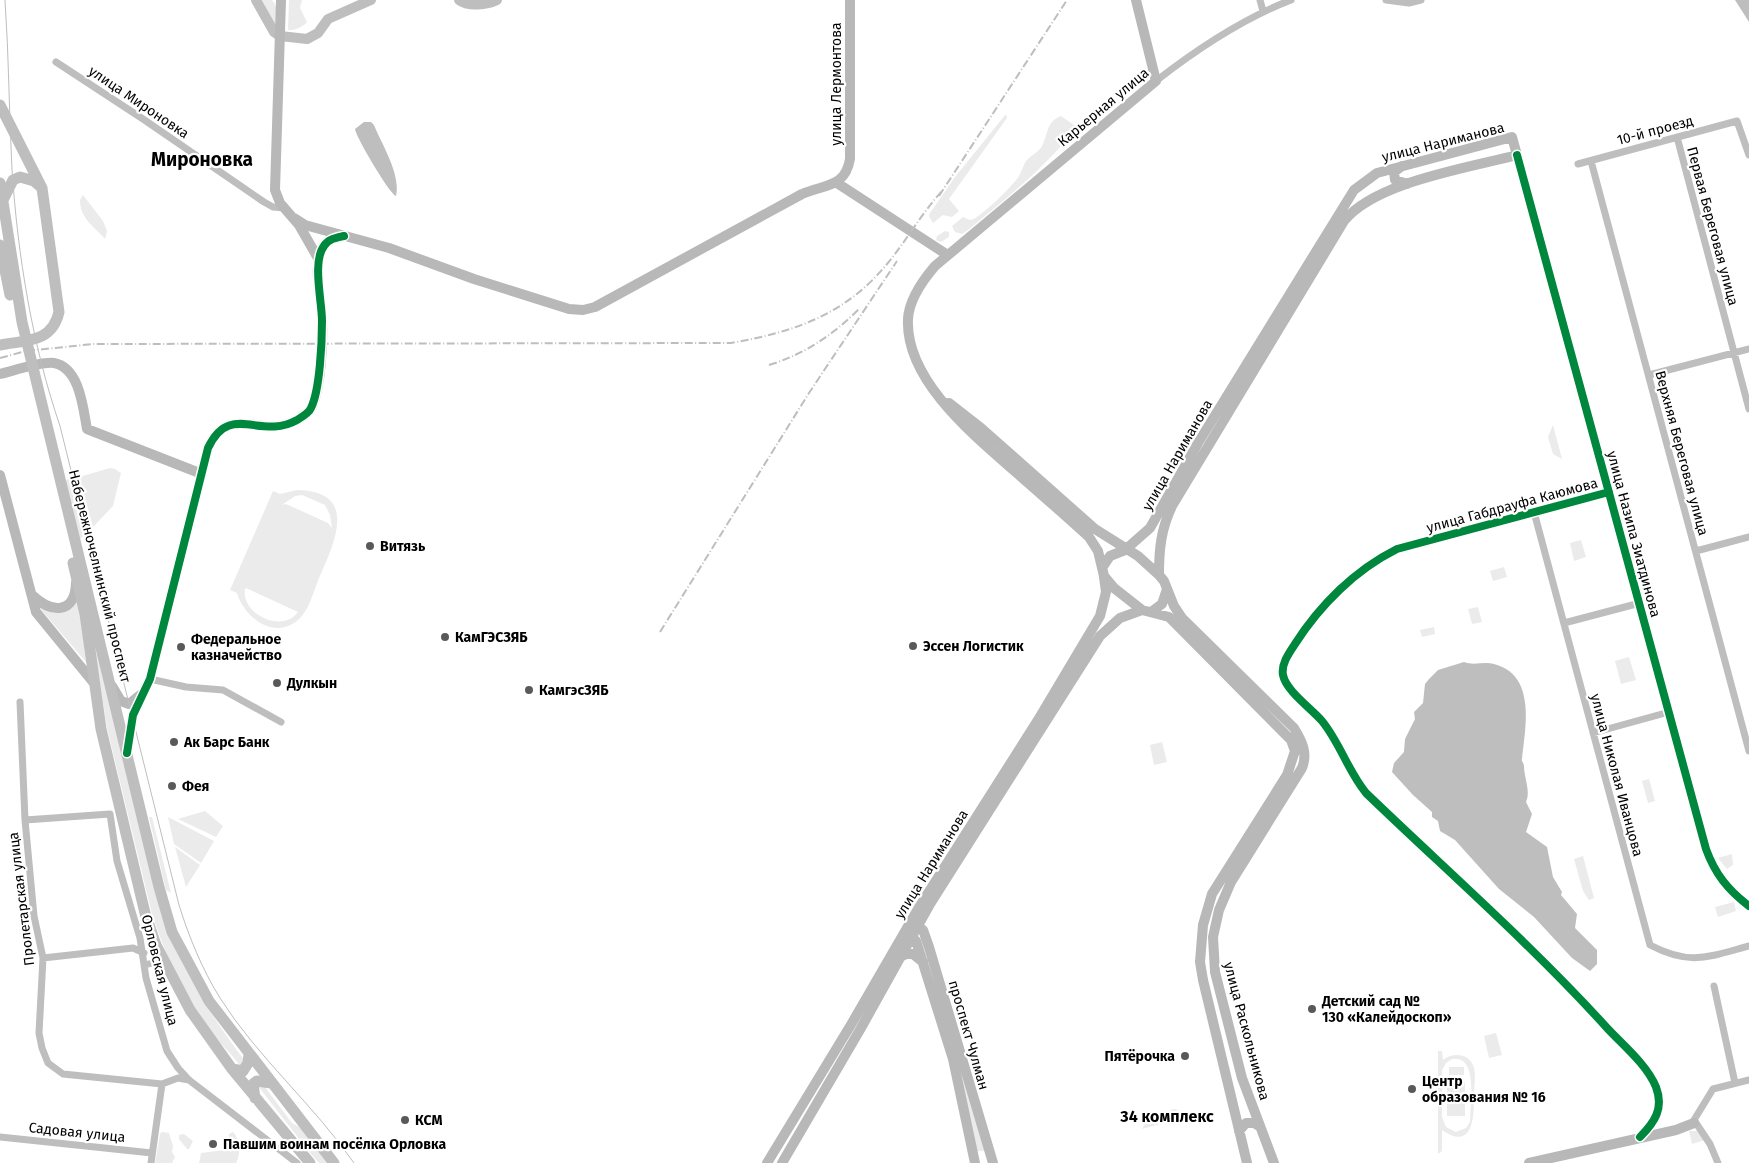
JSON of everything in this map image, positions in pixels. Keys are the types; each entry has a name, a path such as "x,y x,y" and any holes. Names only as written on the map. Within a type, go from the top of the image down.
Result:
{"main road":[{"name":"улица Лермонтова","path":"837,183 845,176 848,168 850,0"},
{"path":"1136,0 1156,81"},
{"path":"282,3 278,53 274,182 277,197 284,208 305,225 389,248 519,294 569,308 584,310 612,299 802,194 837,183 946,254"},
{"name":"Карьерная улица","path":"941,397 925,376 916,360 909,333 908,318 918,290 926,276 946,254 1156,81"},
{"path":"0,104 42,188 59,312 56,322 46,336 0,345"},
{"name":"улица Нариманова","path":"782,1163 914,922 1100,616 1105,604 1106,592 1103,573 1110,556 1125,550 1150,528 1204,435 1354,190 1377,172 1512,137 1517,155 1406,184 1375,195 1355,207 1340,226 1172,506 1163,526 1159,546 1159,575"},
{"path":"1403,165 1394,172 1394,176 1395,180 1406,184"},
{"path":"3,202 13,180 20,177 34,181 42,188"},
{"name":"Набережночелнинский проспект","path":"0,183 19,323"},
{"path":"294,218 319,260"},
{"path":"127,753 134,715 150,679 208,448 214,435 228,425 243,423 277,428 298,419 311,408 318,376 322,320 319,260 324,245 331,239 344,236"},
{"name":"Набережночелнинский проспект","path":"0,245 159,887 172,932 209,1001 271,1084 334,1163"},
{"path":"0,374 52,363 63,366 71,375 78,388 87,429 202,474"},
{"name":"Набережночелнинский проспект","path":"34,383 85,614 101,728 145,913 163,960 190,1010 232,1069 310,1163"},
{"path":"941,397 981,428 1095,529 1125,550 1138,556 1159,575"},
{"path":"941,397 976,438 1089,537 1098,551 1103,573"},
{"path":"0,476 36,612 94,683"},
{"name":"улица Раскольникова","path":"1103,573 1114,588 1146,611 1164,614 1174,621 1287,734 1295,751 1287,775 1212,894 1203,925 1200,962 1203,980 1247,1163"},
{"path":"30,593 48,608 60,609 70,604 76,595 76,575"},
{"name":"улица Раскольникова","path":"1159,575 1182,618 1294,728 1302,741 1305,754 1305,762 1298,778 1242,863 1227,890 1219,910 1213,937 1212,954 1219,989 1242,1078 1274,1163"},
{"path":"1146,611 1162,604 1167,589"},
{"name":"улица Нариманова","path":"914,922 1100,636 1120,618 1146,611"},
{"path":"110,683 121,700 129,704 136,700 144,690"},
{"name":"проспект Чулман","path":"914,922 923,930 929,947 992,1161"},
{"name":"улица Нариманова","path":"767,1163 856,1026 897,959 908,933"},
{"name":"проспект Чулман","path":"908,933 916,941 953,1059 975,1163"},
{"path":"897,959 906,954 912,954 923,962"},
{"path":"232,1069 244,1071 248,1063 249,1054"},
{"path":"255,1098 253,1084 257,1081 271,1084"},
{"path":"1234,1106 1244,1108 1251,1101"},
{"path":"1239,1130 1246,1122 1254,1122 1259,1126"},
{"path":"1529,1163 1676,1130 1694,1123"},
{"path":"975,1163 982,1154 992,1161"}],"street":[{"path":"1260,0 1263,11"},
{"name":"Карьерная улица","path":"1156,81 1231,29 1263,11 1291,0"},
{"path":"1386,0 1409,3 1421,0"},
{"name":"улица Мироновка","path":"56,62 264,202 273,207 284,208"},
{"name":"10-й проезд","path":"1578,164 1734,121 1739,122 1749,155"},
{"name":"Первая Береговая улица","path":"1677,137 1749,409"},
{"name":"улица Назипа Зиатдинова","path":"1517,155 1710,861 1724,884 1749,905"},
{"name":"Верхняя Береговая улица","path":"1591,161 1749,751"},
{"path":"1649,375 1749,349"},
{"name":"улица Габдрауфа Каюмова","path":"1609,492 1397,549 1382,557 1332,596 1314,616 1286,658 1282,670 1284,681 1324,723 1351,772 1366,793 1580,998 1647,1072 1656,1087 1660,1104 1655,1120 1640,1137"},
{"name":"улица Николая Иванцова","path":"1534,512 1650,945 1669,954 1696,959 1749,946"},
{"path":"1696,550 1749,537"},
{"path":"1564,624 1640,603"},
{"path":"150,679 186,687 223,690 281,722"},
{"name":"Пролетарская улица","path":"20,702 24,820 34,916 43,958 39,1033 48,1062 63,1074 162,1084 178,1078 189,1080"},
{"path":"1593,733 1669,712"},
{"path":"1740,719 1749,716"},
{"name":"Орловская улица","path":"24,820 110,814 117,861 144,953 146,978 167,1051 178,1068 189,1080 297,1163"},
{"path":"43,958 133,948 144,953"},
{"path":"145,965 163,960"},
{"path":"1714,986 1736,1084"},
{"path":"1718,1163 1710,1144 1694,1123 1694,1117 1712,1089 1749,1080"},
{"path":"151,1163 162,1084"},
{"name":"Садовая улица","path":"0,1137 152,1152"}],"shaded area":[{"path":"262,0 272,0 276,6 278,15 275,25"},
{"path":"289,0 302,0 300,8 307,22 303,26 288,30"},
{"path":"1735,0 1749,0 1749,22"},
{"path":"1006,114 1007,118 949,199 959,211 952,217 943,215 933,223 929,216 930,213 955,177"},
{"path":"1061,116 1077,127 1065,142 1025,182 968,230 962,234 955,232 952,226 963,217 970,220 974,219 992,205 1012,185 1026,161 1042,147 1050,124"},
{"path":"364,122 371,122 374,125 390,160 396,178 396,196 380,176 357,134 355,129"},
{"path":"83,195 103,221 107,231 105,239 85,218 82,212 80,200"},
{"path":"945,231 949,232 949,237 941,242 936,240 937,236"},
{"path":"1553,425 1562,459 1553,454 1548,437"},
{"path":"110,468 121,473 113,506 93,527 79,477"},
{"path":"76,477 90,529 87,532 74,478"},
{"path":"69,479 83,536 80,539 65,480"},
{"path":"297,490 317,493 329,499 336,509 337,522 331,550 304,613 292,624 282,628 273,628 263,624 247,612 237,593 230,590 273,491 280,494","holes":["302,495 325,505 330,515 332,528 328,523 286,504 282,505 295,496","246,588 298,612 291,618 282,621 264,618 249,606 245,598"]},
{"path":"1581,540 1586,557 1574,561 1570,543"},
{"path":"1504,567 1507,577 1493,581 1490,571"},
{"path":"78,597 86,662 38,606 48,610"},
{"path":"1478,607 1482,622 1472,624 1468,609"},
{"path":"90,618 172,939 205,1003 246,1062 241,1067 215,1036 193,1004 177,975 157,930 107,728"},
{"path":"1434,627 1435,634 1422,637 1420,630"},
{"path":"1629,657 1636,680 1621,684 1615,661"},
{"path":"1464,662 1472,664 1490,663 1508,670 1517,679 1523,691 1526,718 1522,760 1528,789 1526,802 1532,814 1526,832 1547,847 1553,877 1562,892 1561,895 1577,914 1575,928 1597,950 1597,964 1590,971 1572,958 1534,917 1499,889 1455,840 1440,831 1438,821 1432,817 1432,812 1392,772 1394,763 1404,752 1405,739 1415,719 1414,712 1423,703 1425,684 1438,670"},
{"path":"1162,742 1167,762 1154,765 1150,745"},
{"path":"1649,779 1655,801 1648,803 1642,781"},
{"path":"205,811 223,826 216,837 178,819"},
{"path":"149,817 152,817 171,893 166,890"},
{"path":"168,817 214,841 201,863 174,844"},
{"path":"175,847 200,865 186,887"},
{"path":"1732,854 1733,865 1727,869 1718,858"},
{"path":"1583,856 1594,898 1589,900 1583,891 1574,859"},
{"path":"1734,902 1736,911 1718,917 1715,907"},
{"path":"920,939 923,942 986,1151 977,1151"},
{"path":"1496,1033 1502,1055 1489,1058 1484,1036"},
{"path":"1438,1051 1442,1051 1443,1060 1447,1057 1461,1055 1472,1063 1475,1074 1474,1112 1470,1128 1466,1134 1460,1137 1453,1136 1442,1130 1442,1151 1438,1154","holes":["1452,1059 1461,1060 1470,1072 1470,1122 1466,1128 1456,1132 1446,1127 1442,1117 1442,1070 1446,1063"]},
{"path":"1449,1067 1464,1067 1464,1075 1449,1075"},
{"path":"1447,1082 1465,1082 1465,1116 1447,1116"},
{"path":"262,1083 292,1123 305,1130 331,1163 319,1163 311,1154 258,1086"},
{"path":"1172,1109 1176,1109 1180,1115 1176,1121 1172,1121 1168,1117 1168,1113"},
{"path":"1164,1112 1167,1122 1142,1129 1150,1116"},
{"path":"1689,1131 1697,1131 1705,1140 1692,1144"},
{"path":"162,1132 169,1133 173,1146 172,1152 175,1157 172,1163 155,1163 160,1134"},
{"path":"233,1132 239,1147 239,1156 236,1163 199,1163 201,1153 225,1150 229,1134"},
{"path":"184,1134 193,1141 189,1149 179,1139 179,1135"}],"waterway":[{"path":"256,0 274,32 280,36 307,39 318,33 328,19 371,0"},
{"path":"459,0 467,4 488,3 497,0"}],"tram line":[{"path":"5,0 12,170 22,268 34,332 60,426 179,905 196,953 220,998 251,1041 322,1121 354,1163"}],"railway":[{"path":"939,196 1067,0"},
{"path":"0,358 26,351 93,344 731,343 754,339 797,327 836,309 854,296 871,282 887,264 942,191"},
{"path":"660,632 809,393 897,261"},
{"path":"769,365 795,355 818,342 839,327 860,308"}],"cycle path":[{"path":"1517,155 1706,849 1723,881 1749,906"},
{"path":"127,753 133,715 150,679 208,448 217,434 226,427 236,424 271,427 283,425 297,420 310,410 317,390 321,353 322,321 318,282 320,253 332,239 344,236"},
{"path":"1609,492 1397,549 1367,567 1327,602 1290,651 1284,663 1283,675 1289,687 1318,716 1334,738 1354,776 1366,793 1550,968 1635,1056 1647,1071 1656,1087 1659,1102 1654,1120 1640,1137"}],"place":[{"name":"Витязь","path":"370,546"},
{"name":"КамГЭСЗЯБ","path":"445,637"},
{"name":"Эссен Логистик","path":"913,646"},
{"name":"Федеральное казначейство","path":"181,647"},
{"name":"Дулкын","path":"277,683"},
{"name":"КамгэсЗЯБ","path":"529,690"},
{"name":"Ак Барс Банк","path":"174,742"},
{"name":"Фея","path":"172,786"},
{"name":"Детский сад № 130 «Калейдоскоп»","path":"1312,1009"},
{"name":"Пятёрочка","path":"1185,1056"},
{"name":"Центр образования № 16","path":"1412,1089"},
{"name":"КСМ","path":"405,1120"},
{"name":"Павшим воинам посёлка Орловка","path":"213,1144"}],"district":[{"name":"Мироновка","path":"202,159"},
{"name":"34 комплекс","path":"1167,1116"}]}
